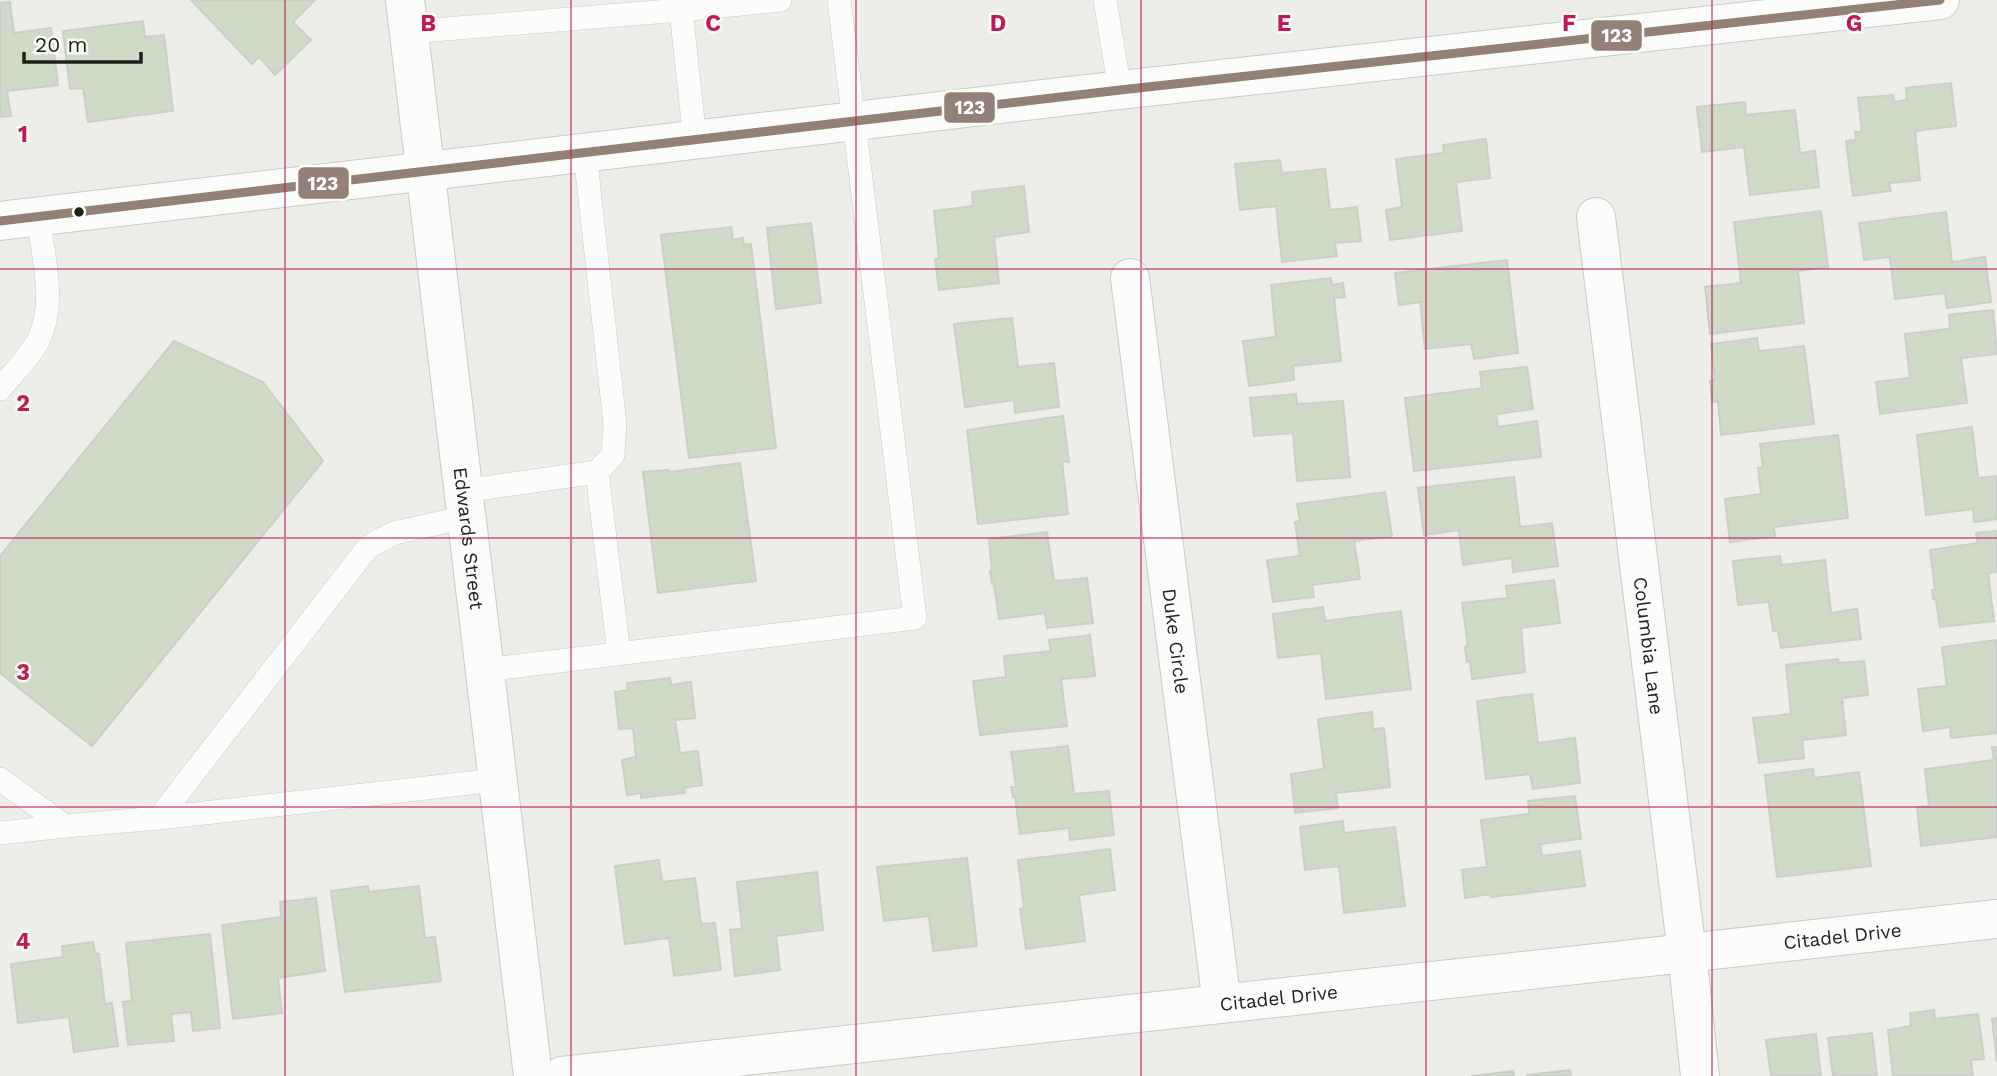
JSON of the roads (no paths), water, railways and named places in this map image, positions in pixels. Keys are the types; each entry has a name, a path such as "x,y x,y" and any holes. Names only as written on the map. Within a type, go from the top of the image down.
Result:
{"street":[{"path":"0,221 1854,5 1940,0"},
{"name":"Edwards Street","path":"406,16 533,1076"},
{"name":"Columbia Lane","path":"1596,217 1700,1076"},
{"name":"Duke Circle","path":"1129,278 1222,1004"},
{"name":"Citadel Drive","path":"562,1076 1997,919"}],"lane":[{"path":"406,16 681,10 780,0"},
{"path":"484,670 915,618 839,0"},
{"path":"1105,0 1120,90"},
{"path":"681,10 695,140"},
{"path":"159,818 368,547 394,533 464,504 597,472 613,455 614,424 585,153"},
{"path":"0,389 36,344 49,306 38,216"},
{"path":"597,472 620,654"},
{"path":"0,779 65,826"},
{"path":"0,833 497,780"}]}
